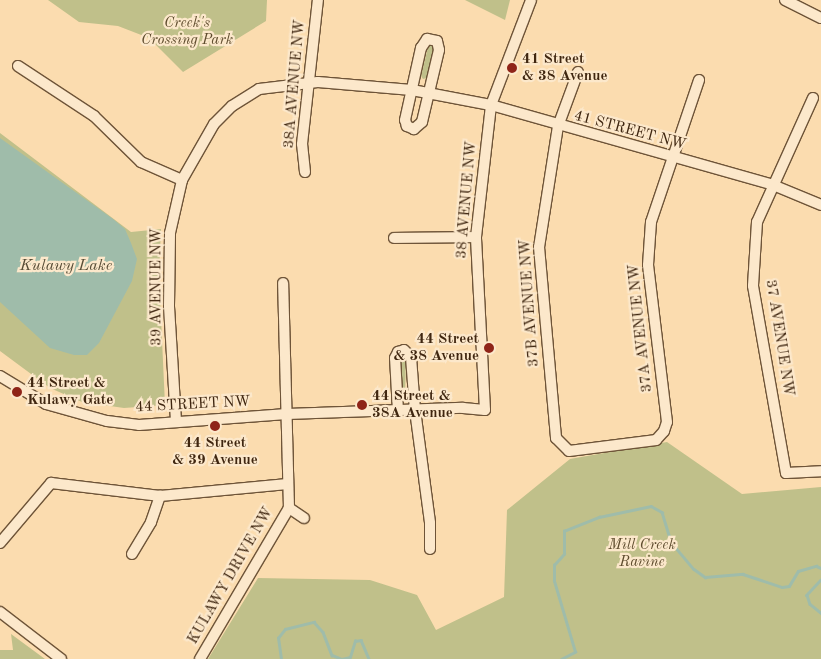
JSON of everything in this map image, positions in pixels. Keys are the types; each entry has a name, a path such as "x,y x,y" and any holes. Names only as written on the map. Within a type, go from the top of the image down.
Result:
{"street":[{"name":"38A AVENUE NW","path":"305,172 302,144 311,83 318,0"},
{"name":"38 AVENUE NW","path":"485,410 476,237 491,105 531,0"},
{"path":"785,0 821,18"},
{"path":"435,39 439,50 422,122 411,128 404,120 412,90 422,44 435,39"},
{"path":"18,66 94,116 141,162 182,180"},
{"name":"37B AVENUE NW","path":"578,72 558,126 539,247 556,438 569,451 656,440 664,431"},
{"name":"37A AVENUE NW","path":"664,431 667,422 648,264 650,222 670,157 699,80"},
{"name":"41 STREET NW","path":"283,86 311,83 412,90 491,105 558,126 773,184 821,205"},
{"name":"39 AVENUE NW","path":"176,421 169,306 170,233 182,180 203,140 232,106 259,89 283,86"},
{"name":"37 AVENUE NW","path":"812,98 757,222 753,286 786,473 821,471"},
{"path":"394,238 476,237"},
{"path":"283,283 287,414"},
{"path":"398,411 395,361 396,354 402,350 411,357 414,410 430,523 430,549"},
{"name":"44 STREET NW","path":"0,376 46,404 74,413 139,425 287,414 463,408 485,410"},
{"name":"KULAWY DRIVE NW","path":"200,659 289,508 287,414"},
{"path":"0,544 51,483 160,496 287,484"},
{"path":"132,554 151,522 160,496"},
{"name":"KULAWY DRIVE NW","path":"289,508 304,518"},
{"path":"0,612 61,659"}],"green space":[{"name":"Creek's Crossing Park","path":"48,0 267,0 266,21 183,72 149,38 118,26 79,22"},
{"path":"465,0 510,0 505,20"},
{"path":"432,45 434,49 427,78 423,79 421,76 428,47"},
{"path":"0,133 131,232 161,229 159,274 165,405 124,408 82,402 50,388 0,351"},
{"path":"403,356 406,359 405,394 402,392 400,359"},
{"name":"Mill Creek Ravine","path":"667,442 742,494 821,487 821,659 208,659 258,578 370,580 417,595 436,630 504,597 507,510 570,459"},
{"path":"11,634 45,659 0,659 0,650 13,650"}],"water":[{"name":"Kulawy Lake","path":"0,138 113,219 125,229 131,243 137,259 132,281 99,343 87,355 74,355 50,348 0,302"}],"waterway":[{"path":"561,659 575,652 554,581 554,565 564,554 564,531 599,517 651,506 662,512 671,542 694,569 705,577 743,574 782,587 789,586 798,571 816,566 821,568"},
{"path":"821,580 807,595 810,604 821,613"},
{"path":"281,659 278,638 285,629 314,622 323,632 332,655 342,659 350,657 355,641 361,640 369,659"}],"place":[{"name":"41 Street & 38 Avenue","path":"512,68"},
{"name":"44 Street & 38 Avenue","path":"489,348"},
{"name":"44 Street & Kulawy Gate","path":"17,392"},
{"name":"44 Street & 38A Avenue","path":"362,405"},
{"name":"44 Street & 39 Avenue","path":"215,426"}]}
